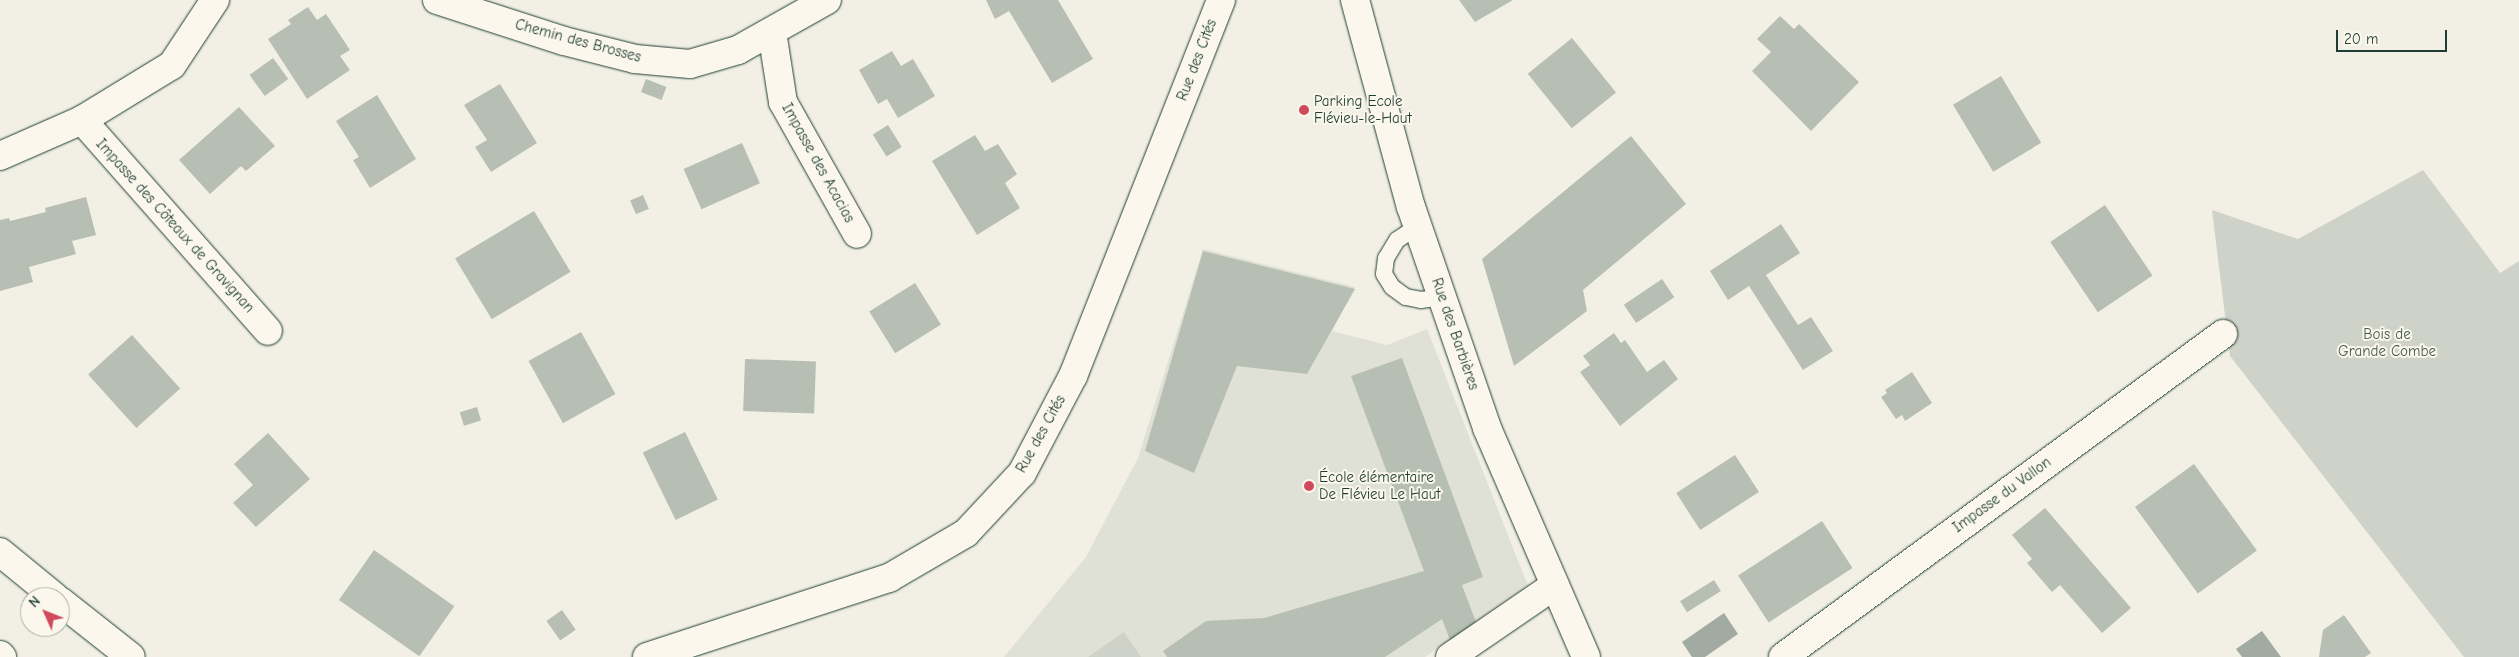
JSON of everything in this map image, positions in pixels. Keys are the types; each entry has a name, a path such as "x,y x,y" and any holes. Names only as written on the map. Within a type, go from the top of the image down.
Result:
{"main road":[{"path":"0,156 82,120 172,66 215,0"},
{"name":"Chemin des Brosses","path":"437,0 564,41 635,59 690,64 738,50 827,0"},
{"name":"Rue des Cités","path":"647,657 889,578 966,533 1022,472 1073,376 1221,0"},
{"name":"Rue des Barbières","path":"1355,0 1418,226 1487,428 1586,657"},
{"name":"Impasse des Acacias","path":"772,32 783,102 856,234"},
{"name":"Impasse des Côteaux de Gravignan","path":"82,120 268,331"},
{"name":"Impasse du Vallon","path":"1782,657 2223,334"},
{"path":"0,552 44,587"},
{"path":"1450,657 1555,585"},
{"path":"70,609 131,657"}],"lane":[{"path":"1418,226 1397,240 1386,258 1384,274 1392,288 1406,297 1421,300 1442,297"}],"shaded area":[{"path":"1203,249 1355,287 1332,331 1387,345 1427,329 1528,586 1425,657 1004,657 1086,557 1138,458"},
{"path":"1724,613 1738,634 1705,657 1692,657 1682,642"},
{"path":"2262,631 2281,657 2242,657 2236,649"}],"green space":[{"name":"Bois de Grande Combe","path":"2423,170 2500,273 2519,261 2519,657 2464,657 2230,356 2212,210 2298,239"},
{"path":"1124,632 1141,657 1088,657"}],"building":[{"path":"986,0 1058,0 1093,59 1052,83 1009,11 995,19"},
{"path":"1459,0 1513,0 1475,22"},
{"path":"308,7 317,20 326,14 350,50 340,56 350,70 307,99 268,39 291,24 288,20"},
{"path":"1780,16 1794,29 1799,24 1859,82 1811,131 1752,71 1771,52 1757,39"},
{"path":"1572,38 1616,92 1572,128 1528,74"},
{"path":"892,51 901,66 913,59 935,96 898,118 887,99 878,104 859,70"},
{"path":"273,58 288,79 265,96 250,75"},
{"path":"2001,76 2041,143 1993,172 1953,105"},
{"path":"646,79 667,87 662,100 641,92"},
{"path":"500,84 537,143 491,172 475,147 487,140 464,105"},
{"path":"377,95 416,159 370,188 353,160 359,157 336,121"},
{"path":"239,107 275,146 246,171 241,166 210,194 179,160"},
{"path":"888,125 902,147 887,157 873,135"},
{"path":"975,135 985,151 998,144 1017,174 1005,183 1020,208 977,235 932,161"},
{"path":"1631,136 1686,204 1583,290 1587,311 1514,366 1482,259"},
{"path":"742,143 760,183 701,209 684,169"},
{"path":"643,195 649,209 636,214 630,200"},
{"path":"86,197 96,235 72,241 76,254 29,267 33,282 0,291 0,220 9,218 10,221 46,212 45,208"},
{"path":"2105,205 2153,275 2098,312 2050,242"},
{"path":"534,211 571,272 492,319 455,258"},
{"path":"1781,224 1800,253 1766,275 1798,325 1811,317 1833,351 1803,370 1749,286 1728,300 1710,271"},
{"path":"1203,251 1355,289 1307,374 1237,366 1194,473 1145,451"},
{"path":"1662,279 1674,297 1636,323 1624,305"},
{"path":"915,283 941,325 895,353 869,312"},
{"path":"581,332 615,394 563,423 529,361"},
{"path":"1614,333 1621,343 1625,340 1647,372 1664,360 1678,379 1620,426 1580,372 1590,365 1583,356"},
{"path":"132,335 180,389 136,428 88,374"},
{"path":"1402,358 1483,577 1462,585 1476,622 1450,640 1442,619 1385,657 1167,657 1163,651 1206,621 1264,618 1424,571 1351,376"},
{"path":"745,359 816,361 814,413 743,411"},
{"path":"1912,372 1932,403 1905,421 1902,415 1896,419 1881,397 1887,393 1885,390"},
{"path":"477,407 481,420 464,426 460,412"},
{"path":"685,432 718,499 676,520 643,453"},
{"path":"268,433 310,479 256,527 233,503 253,485 234,464"},
{"path":"1735,455 1759,492 1700,530 1676,493"},
{"path":"2194,464 2257,551 2198,593 2135,507"},
{"path":"2045,508 2131,608 2102,633 2060,585 2052,592 2027,563 2032,559 2012,535"},
{"path":"1822,521 1852,568 1769,622 1738,575"},
{"path":"374,550 454,606 419,656 339,600"},
{"path":"1714,580 1721,591 1687,612 1680,601"},
{"path":"562,610 576,630 560,641 546,621"},
{"path":"2344,615 2371,653 2365,657 2319,657 2323,630"}],"place":[{"name":"Parking Ecole Flévieu-le-Haut","path":"1304,110"},
{"name":"École élémentaire De Flévieu Le Haut","path":"1309,486"}]}
